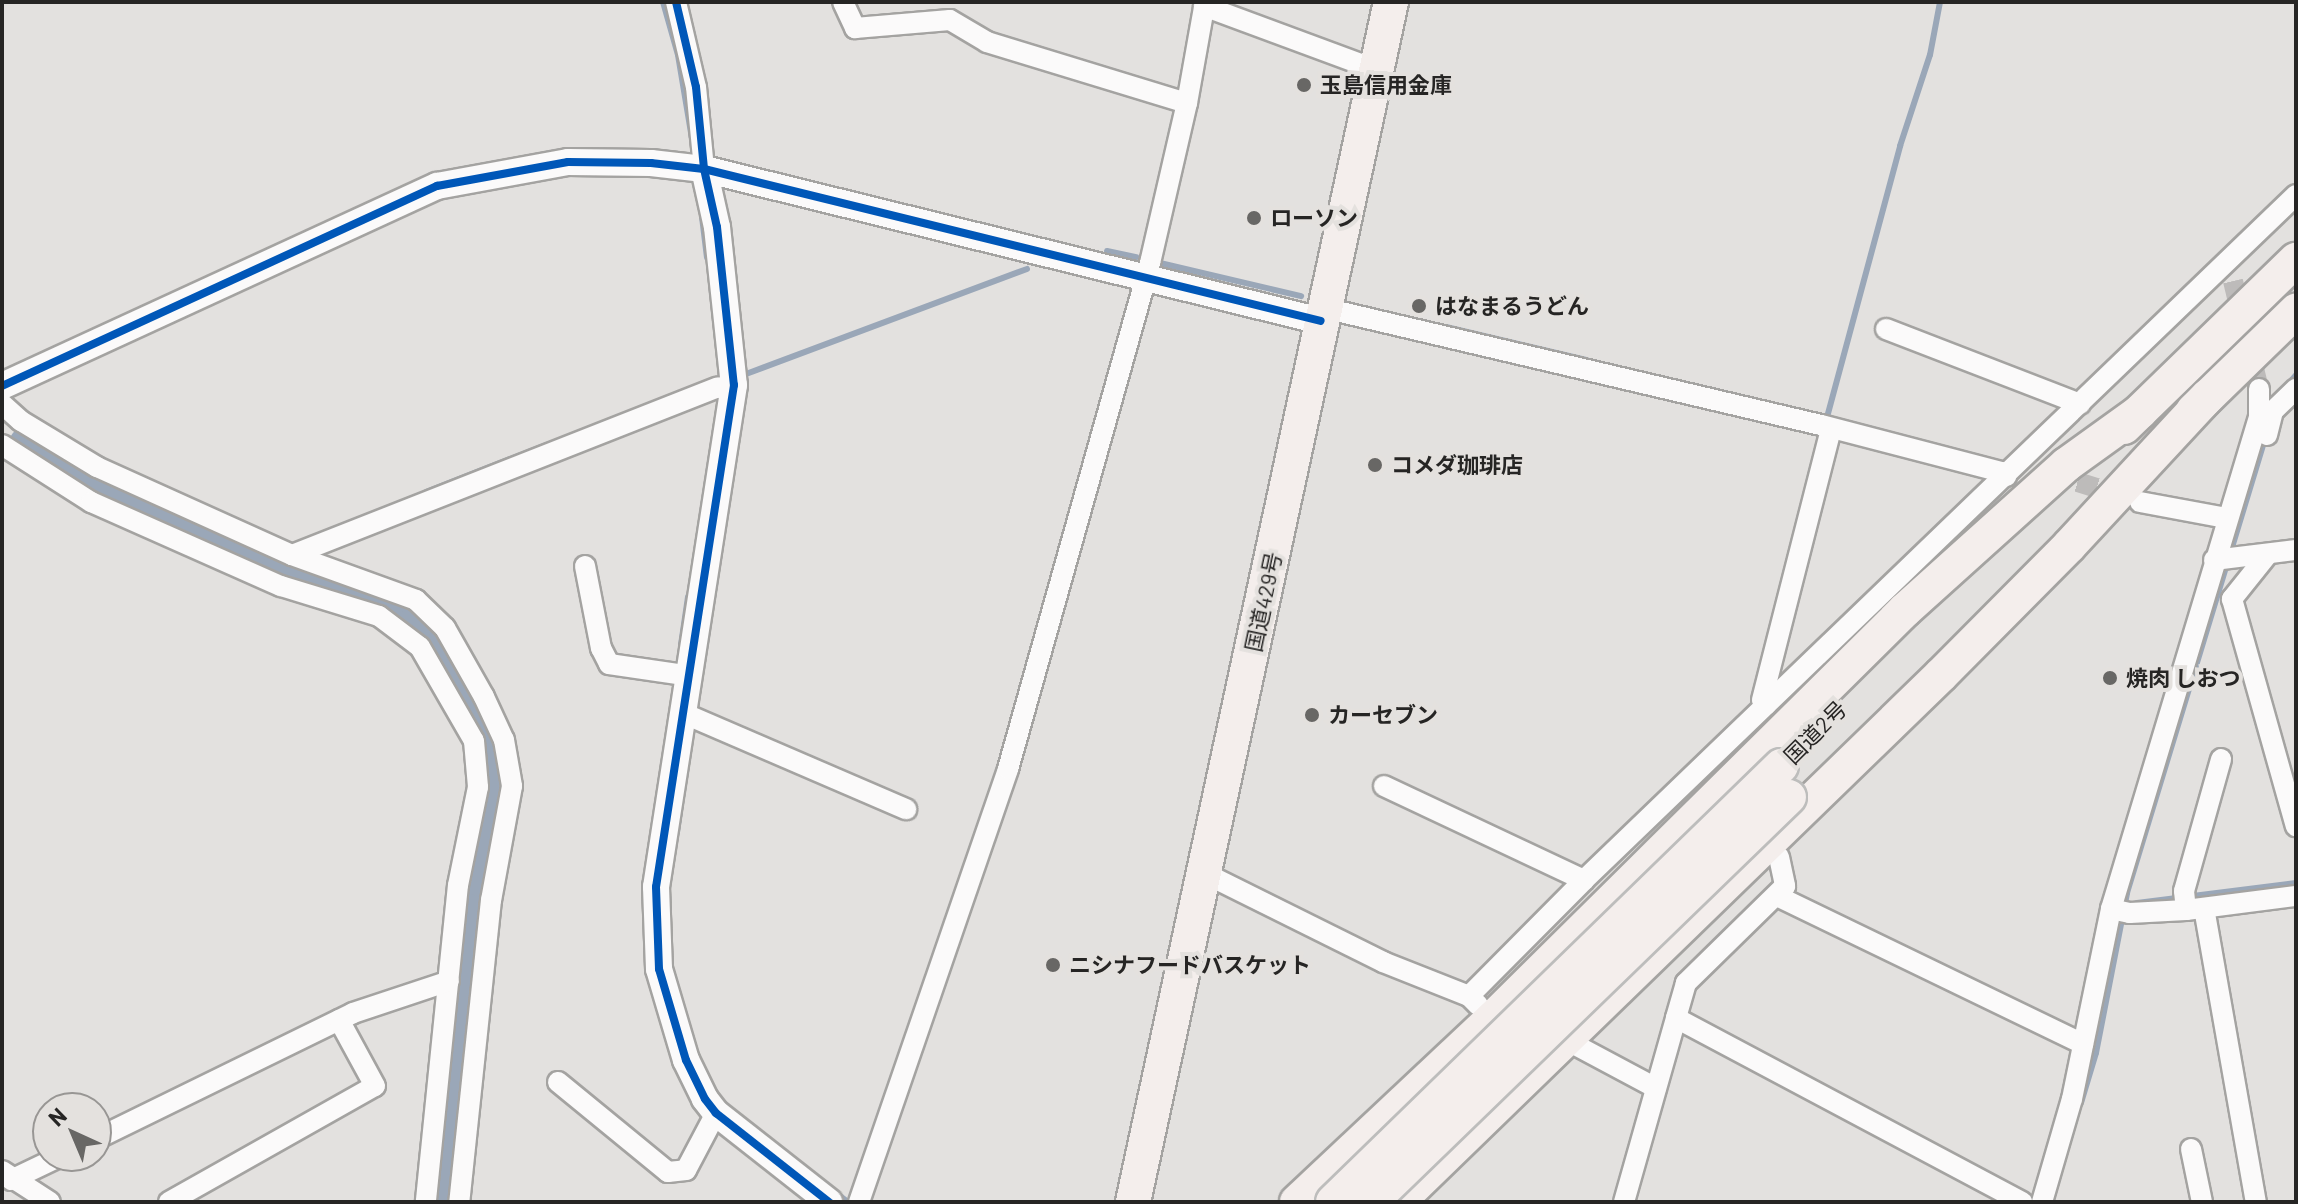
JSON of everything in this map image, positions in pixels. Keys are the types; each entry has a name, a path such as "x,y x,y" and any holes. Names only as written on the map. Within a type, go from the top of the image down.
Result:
{"highway":[{"name":"国道429号","path":"1133,1202 1206,874 1391,2"},
{"name":"国道2号","path":"1371,1202 1785,782 2141,411 2296,260"},
{"name":"国道2号","path":"1333,1202 1785,782 2208,396 2296,311"},
{"path":"1398,1202 1941,675 2069,546 2208,396"},
{"path":"1297,1202 1480,1008 1905,610 2066,465 2141,411"}],"street":[{"path":"676,2 696,87 704,169 717,227 725,386 682,675 685,714 656,887 655,927 659,969 686,1060 716,1113 829,1202"},
{"path":"843,2 855,28 950,20 987,42 1187,103"},
{"path":"859,1202 924,1004 968,891 1008,769 1145,279 1187,103 1204,4 1377,70"},
{"path":"2,386 437,186 568,162 651,163 704,169 1145,279 1323,314 1826,428 2002,472 2006,476"},
{"path":"1206,874 1480,1008 1584,880 1749,734 1766,705 2006,476 2030,464 2080,404 2228,274 2296,195"},
{"path":"1886,329 2080,404"},
{"path":"292,555 725,386"},
{"path":"2255,446 2259,389"},
{"path":"2042,1202 2226,518 2255,446 2273,411 2296,389"},
{"path":"2,404 32,428 97,467 292,555 416,600 445,628 496,719 511,765 512,786 491,900 459,1202"},
{"path":"1766,705 1762,700 1826,428"},
{"path":"2,445 91,502 281,586 379,616 420,647 474,741 478,787 458,885 426,1202"},
{"path":"2140,502 2226,518"},
{"path":"2214,560 2296,550"},
{"path":"2268,554 2232,599 2296,826"},
{"path":"585,566 601,648 609,664 682,675"},
{"path":"685,714 906,809"},
{"path":"2221,759 2189,902 2256,1202"},
{"path":"1384,786 1584,880"},
{"path":"1624,1202 1651,1086 1686,983 1785,886 1779,857"},
{"path":"1777,896 2083,1044"},
{"path":"2120,911 2189,902 2296,897"},
{"path":"112,1131 339,1020 449,981"},
{"path":"1676,1018 2022,1202"},
{"path":"169,1202 375,1086 339,1020"},
{"path":"1566,1040 1651,1086"},
{"path":"558,1082 668,1172 686,1170 716,1113"},
{"path":"2191,1149 2202,1202"},
{"path":"7,1176 32,1167"},
{"path":"7,1176 50,1202"}],"waterway":[{"path":"663,2 678,55 692,139"},
{"path":"1826,421 1900,146 1930,55 1940,2"},
{"path":"702,217 707,258"},
{"path":"1107,251 1136,257"},
{"path":"1160,263 1301,296"},
{"path":"746,374 1027,269"},
{"path":"1446,327 1587,360"},
{"path":"2276,398 2296,375"},
{"path":"2081,1103 2096,1053 2127,893 2265,440"},
{"path":"26,444 123,499 279,568 383,604 417,620 439,648 489,743 496,775 469,911 442,1202"},
{"path":"426,492 546,445"},
{"path":"681,645 688,597"},
{"path":"677,832 681,804"},
{"path":"2137,903 2296,883"},
{"path":"835,1192 848,1202"}],"tunnel":[{"path":"2233,281 2259,389"},
{"path":"2049,473 2125,497"}],"cycle path":[{"path":"676,2 696,87 704,169 717,227 734,385 656,887 659,969 686,1060 705,1099 716,1113 829,1202"},
{"path":"2,386 437,186 568,162 651,163 704,169 1321,321"}],"place":[{"name":"玉島信用金庫","path":"1304,85"},
{"name":"ローソン","path":"1254,218"},
{"name":"はなまるうどん","path":"1419,306"},
{"name":"コメダ珈琲店","path":"1375,465"},
{"name":"焼肉 しおつ","path":"2110,678"},
{"name":"カーセブン","path":"1312,715"},
{"name":"ニシナフードバスケット","path":"1053,965"}]}
